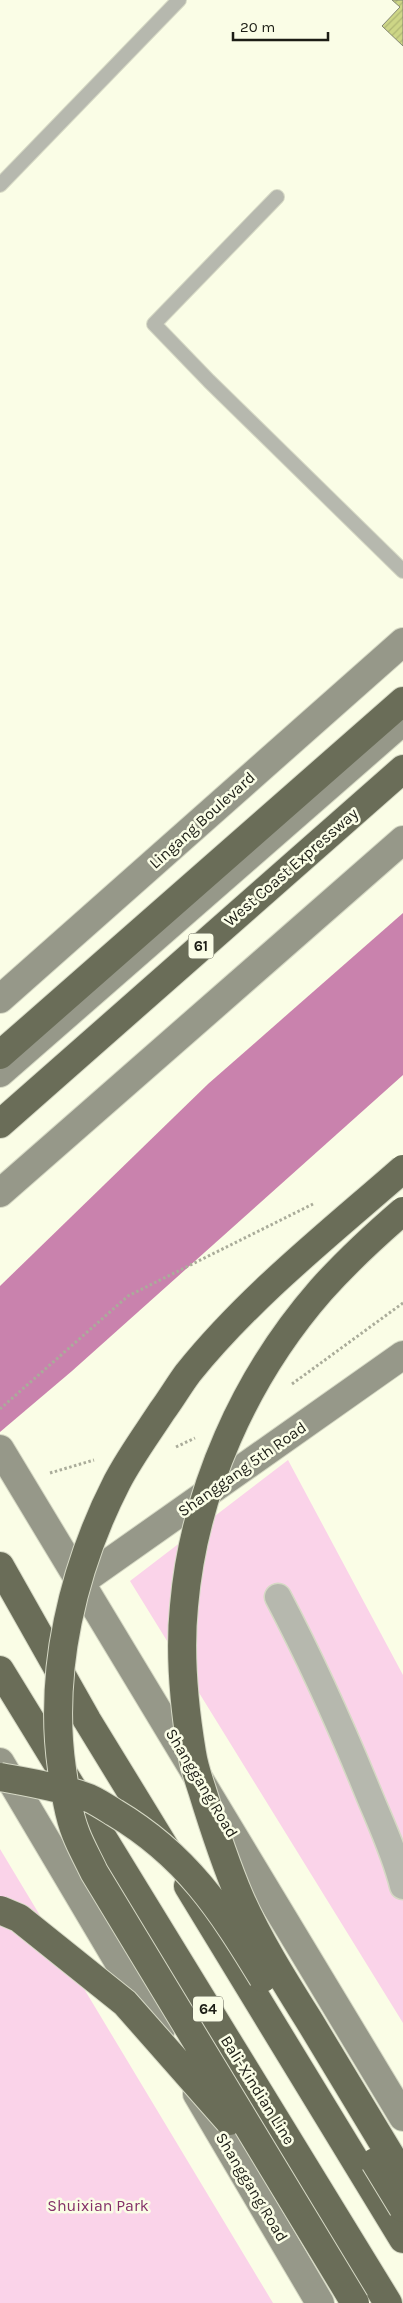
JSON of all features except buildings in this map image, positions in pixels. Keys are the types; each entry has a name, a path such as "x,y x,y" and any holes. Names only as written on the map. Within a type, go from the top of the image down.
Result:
{"highway":[{"path":"0,1055 403,701"},
{"path":"0,1103 403,748"},
{"name":"West Coast Expressway","path":"0,1124 403,769"},
{"path":"355,2303 94,1872 76,1833 66,1796 59,1747 58,1699 65,1640 72,1604 85,1560 101,1515 118,1480 148,1432 188,1374 238,1319 298,1262 403,1169"},
{"path":"403,1211 360,1249 314,1298 283,1340 252,1389 228,1435 209,1484 194,1540 184,1606 182,1676 192,1756 211,1821 240,1898 273,1962 403,2176"},
{"path":"0,1566 88,1720 403,2239"},
{"name":"Bali-Xindian Line","path":"0,1670 388,2303"},
{"path":"0,1777 89,1798 136,1826 180,1861 225,1916 403,2208"},
{"path":"0,1910 19,1918 124,2003 224,2114 348,2303"}],"street":[{"name":"Lingang Boulevard","path":"0,999 403,642"},
{"path":"0,1073 403,721"},
{"path":"0,1193 403,840"},
{"name":"Shanggang 5th Road","path":"81,1582 403,1355"},
{"name":"Shanggang Road","path":"0,1450 403,2117"},
{"path":"278,1597 312,1663 358,1767 398,1864 403,1886"},
{"name":"Shanggang Road","path":"0,1762 320,2303"}],"lane":[{"path":"0,185 179,0"},
{"path":"276,197 154,324 209,382 403,571"}],"path":[{"path":"0,1408 128,1296 322,1200"}],"green space":[{"path":"288,1460 403,1675 403,2023 130,1581"},
{"name":"Shuixian Park","path":"0,1849 273,2303 0,2303"}],"shaded area":[{"path":"403,913 403,1075 72,1371 0,1432 0,1286 208,1084"}]}
